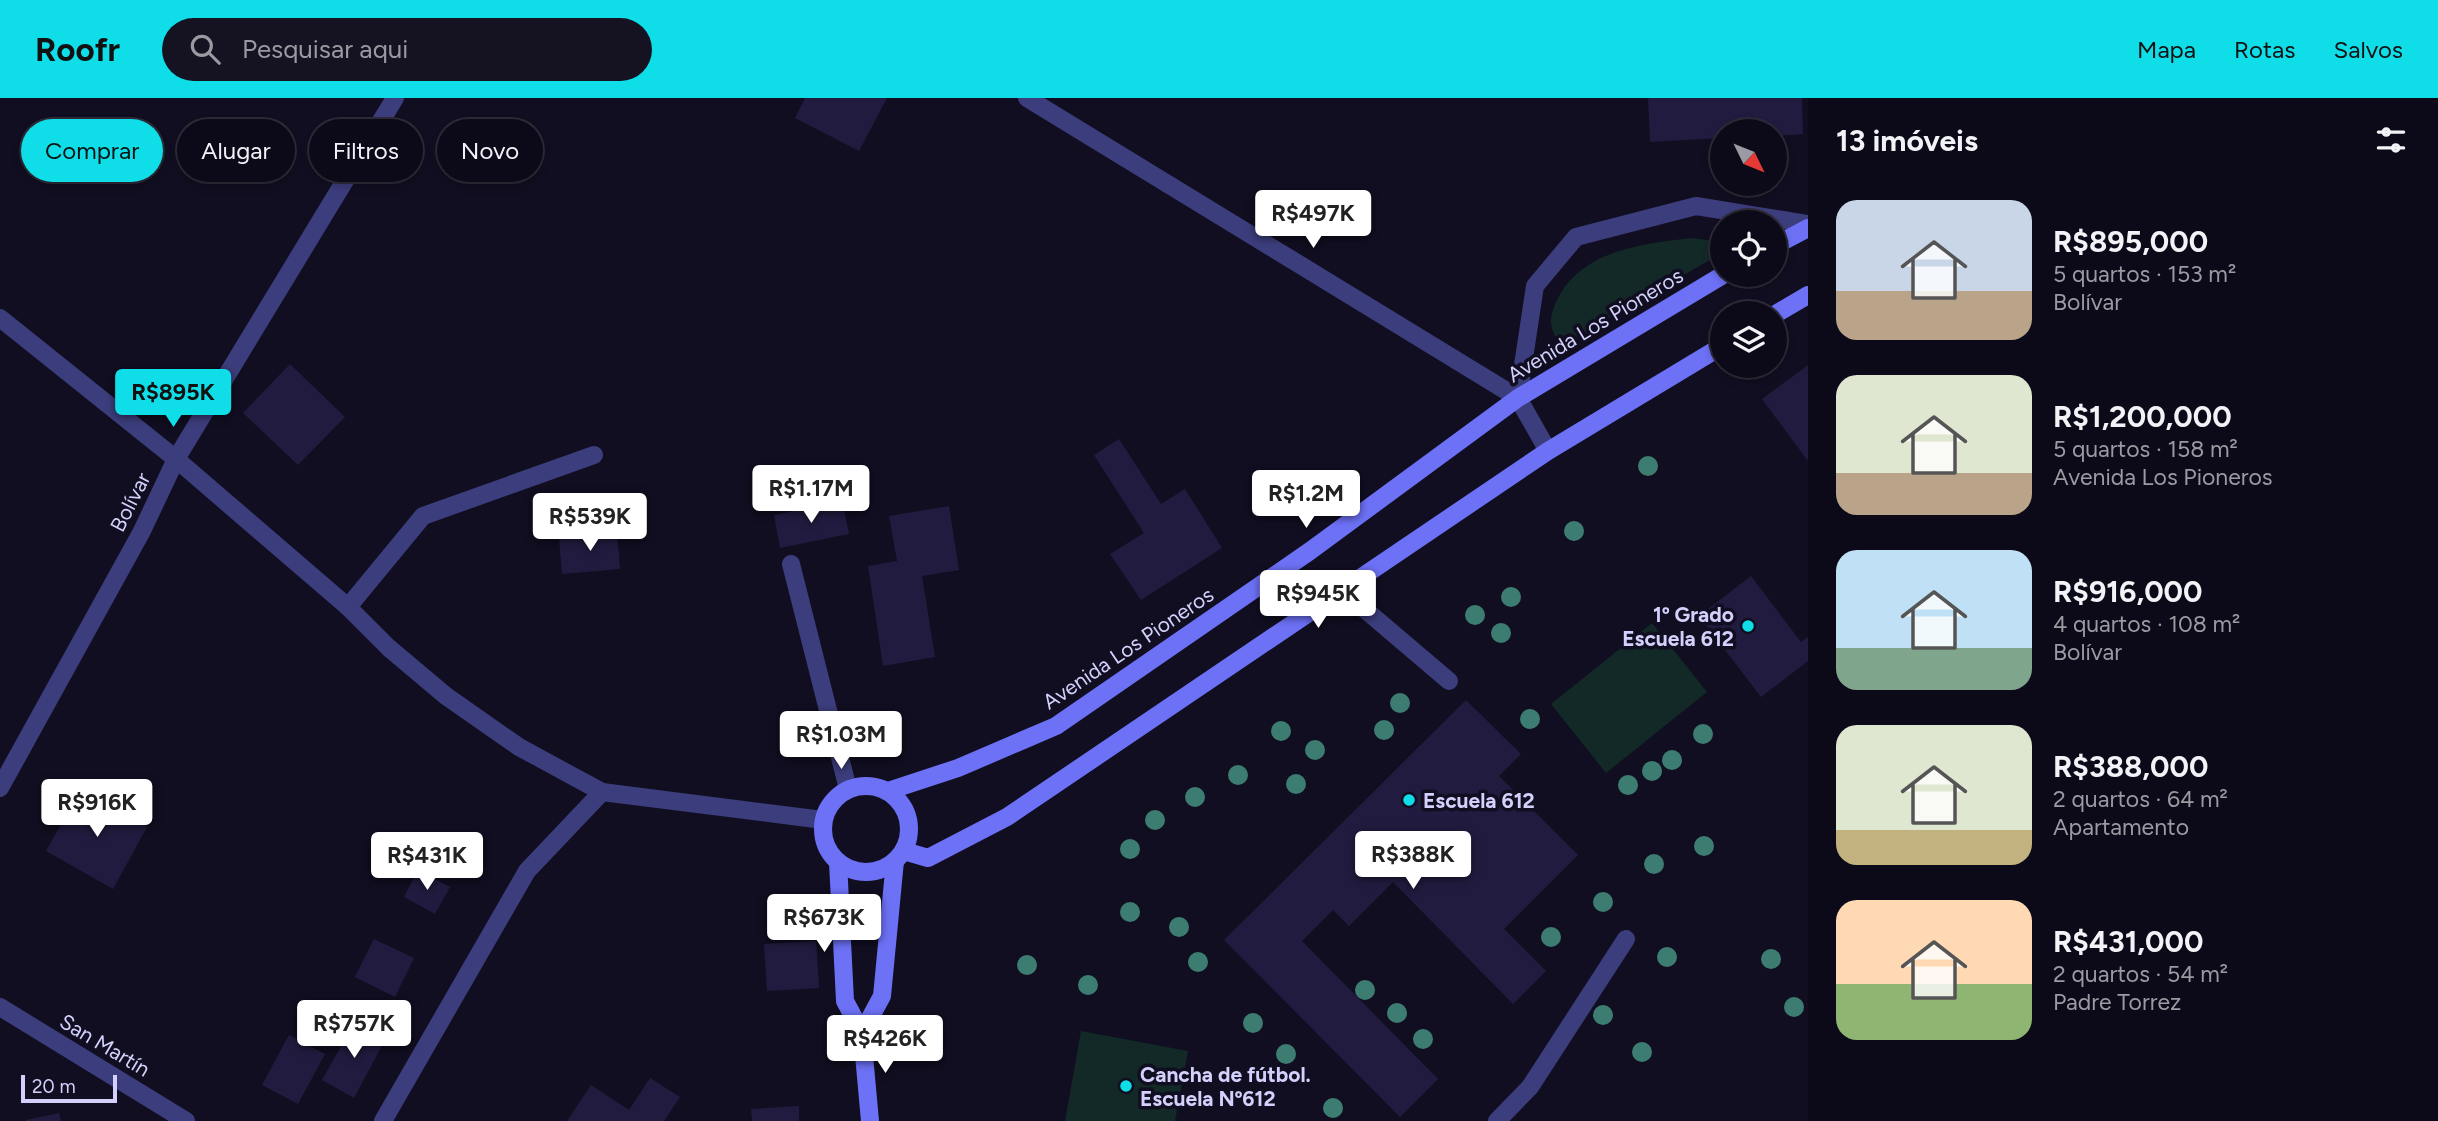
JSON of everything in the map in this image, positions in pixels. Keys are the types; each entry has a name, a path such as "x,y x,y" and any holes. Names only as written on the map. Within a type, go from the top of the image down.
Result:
{"main road":[{"path":"1787,238 1808,226"},
{"name":"Avenida Los Pioneros","path":"888,791 958,768 1056,726 1310,551 1518,398 1710,283"},
{"path":"1787,307 1808,295"},
{"path":"862,1032 882,996 899,856 909,838 910,825 899,800 888,791 875,786 862,785 848,789 837,797 828,807 823,820 825,843 838,862 860,872 884,868 899,856 928,858 1007,817 1548,451 1710,353"},
{"path":"838,862 845,1001 862,1032 870,1121"}],"street":[{"name":"Bolívar","path":"0,788 142,531 177,459 395,98"},
{"path":"1027,98 1518,398 1548,451"},
{"path":"1518,398 1535,286 1576,237 1696,206 1808,226"},
{"path":"0,318 177,459 446,696 519,747 602,792 823,820"},
{"path":"348,607 423,516 594,455"},
{"path":"791,564 848,789"},
{"path":"1342,590 1449,681"},
{"path":"383,1121 527,871 602,792"},
{"path":"1497,1121 1530,1087 1626,939"},
{"name":"San Martín","path":"0,1007 186,1121"}],"green space":[{"path":"1692,238 1710,240 1710,260 1561,346 1551,322 1559,296 1570,281 1584,268 1600,259 1636,246"},
{"path":"1652,623 1707,692 1606,773 1551,704"},
{"name":"Cancha de fútbol. Escuela Nº612","path":"1081,1031 1188,1051 1175,1121 1065,1121"}],"building":[{"path":"805,98 887,98 859,151 795,118"},
{"path":"1648,98 1802,98 1803,134 1787,135 1787,119 1710,119 1710,139 1650,142"},
{"path":"290,364 345,417 298,465 243,413"},
{"path":"1808,365 1808,461 1762,399"},
{"path":"1119,439 1161,504 1185,489 1222,548 1141,600 1110,554 1144,533 1094,455"},
{"path":"842,501 849,534 780,548 774,515"},
{"path":"949,506 959,570 922,576 935,657 883,666 868,566 897,561 889,516"},
{"path":"617,532 620,569 562,574 559,538"},
{"name":"1º Grado Escuela 612","path":"1751,576 1801,642 1808,637 1808,661 1761,697 1699,616"},
{"path":"1466,700 1521,754 1499,776 1578,855 1504,929 1546,971 1513,1004 1393,882 1349,926 1333,910 1302,941 1438,1079 1400,1117 1224,940"},
{"path":"81,789 147,827 113,889 46,851"},
{"path":"418,870 450,887 435,914 404,897"},
{"path":"374,939 414,958 395,997 355,977"},
{"path":"816,941 819,988 767,991 764,944"},
{"path":"354,1023 385,1040 354,1098 322,1080"},
{"path":"289,1035 325,1054 298,1104 262,1085"},
{"path":"650,1078 680,1097 664,1121 567,1121 591,1085 629,1110"},
{"path":"799,1106 799,1121 752,1121 751,1109"},
{"path":"59,1113 61,1121 26,1121 26,1120"}],"place":[{"name":"1º Grado Escuela 612","path":"1748,626"},
{"name":"Escuela 612","path":"1409,800"},
{"name":"Cancha de fútbol. Escuela Nº612","path":"1126,1086"}]}
